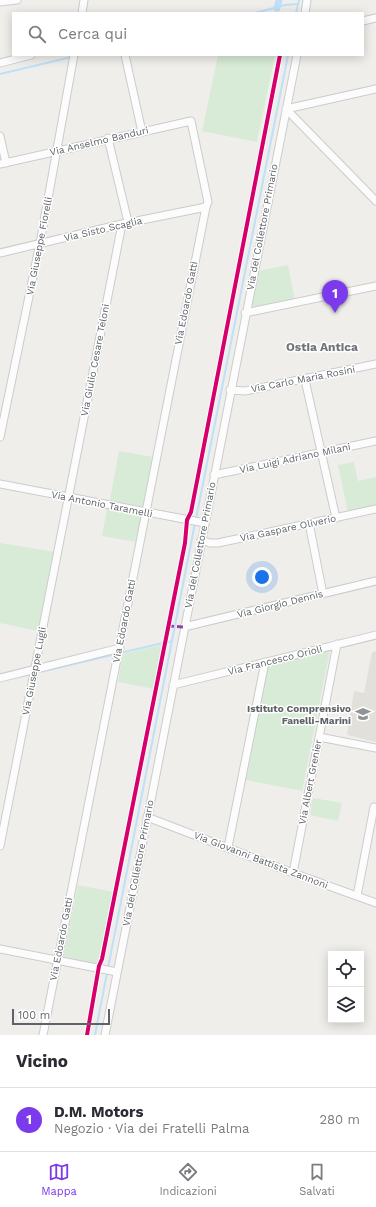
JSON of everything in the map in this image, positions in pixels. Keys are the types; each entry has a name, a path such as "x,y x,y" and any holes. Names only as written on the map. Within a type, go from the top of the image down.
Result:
{"street":[{"path":"0,2 17,0"},
{"path":"82,12 84,0"},
{"path":"304,12 307,0"},
{"path":"364,21 376,18"},
{"path":"0,63 27,56"},
{"path":"125,56 142,132"},
{"name":"Via del Collettore Primario","path":"105,1035 245,313 297,56"},
{"name":"Via Giuseppe Fiorelli","path":"0,437 40,243 73,58"},
{"path":"286,109 376,89"},
{"path":"286,109 376,200"},
{"name":"Via Anselmo Banduri","path":"0,136 3,163 108,138 191,121"},
{"name":"Via Edoardo Gatti","path":"43,1035 120,648 145,511 208,202 191,121"},
{"path":"108,138 125,223"},
{"name":"Via Sisto Scaglia","path":"0,253 125,223 206,207"},
{"name":"Via Giulio Cesare Teloni","path":"68,497 125,223"},
{"path":"245,313 376,286"},
{"name":"Via Carlo Maria Rosini","path":"230,390 245,391 305,380 376,364"},
{"path":"305,380 336,518"},
{"name":"Via Luigi Adriano Milani","path":"214,475 376,441"},
{"name":"Via Antonio Taramelli","path":"0,484 204,523"},
{"name":"Via Giuseppe Lugli","path":"0,846 68,497"},
{"name":"Via Gaspare Oliverio","path":"201,540 216,543 376,509"},
{"path":"309,523 323,594"},
{"name":"Via Giorgio Dennis","path":"184,627 376,581"},
{"name":"Via Francesco Orioli","path":"173,685 376,635"},
{"name":"Via Albert Grenier","path":"293,874 337,644"},
{"path":"0,678 120,648"},
{"path":"228,847 264,662"},
{"path":"318,737 376,748"},
{"path":"357,896 374,807"},
{"name":"Via Giovanni Battista Zannoni","path":"147,817 228,847 293,874 376,903"},
{"path":"0,949 117,972"}],"shaded area":[{"name":"Istituto Comprensivo Fanelli-Marini","path":"376,651 376,742 347,735 354,691 364,693 372,652"}],"green space":[{"path":"218,56 275,56 257,142 202,131"},
{"path":"288,265 295,300 256,308 251,304 258,271"},
{"path":"119,451 153,457 144,507 110,500"},
{"path":"354,462 358,481 376,477 376,506 348,512 338,465"},
{"path":"107,509 142,515 137,542 102,536"},
{"path":"0,543 55,552 38,631 0,623"},
{"path":"162,645 154,689 118,682 123,654"},
{"path":"330,650 302,791 246,780 268,666"},
{"path":"313,798 342,803 338,821 310,815"},
{"path":"78,885 113,892 97,966 63,958"}],"waterway":[{"path":"277,8 279,0"},
{"path":"296,12 299,0"},
{"path":"259,12 285,5 298,4"},
{"path":"0,74 76,56"},
{"path":"196,519 288,56"},
{"path":"108,968 195,523"},
{"path":"120,653 172,641"},
{"path":"36,673 116,654"},
{"path":"9,679 32,674"},
{"path":"95,1035 107,973"}],"marked path":[{"path":"168,626 184,627"}],"cycle path":[{"path":"87,1035 99,966 102,959 185,543 187,520 191,512 280,56"}],"place":[{"name":"D.M. Motors","path":"335,313"},
{"name":"Istituto Comprensivo Fanelli-Marini","path":"363,714"}],"district":[{"name":"Ostia Antica","path":"322,347"}]}
